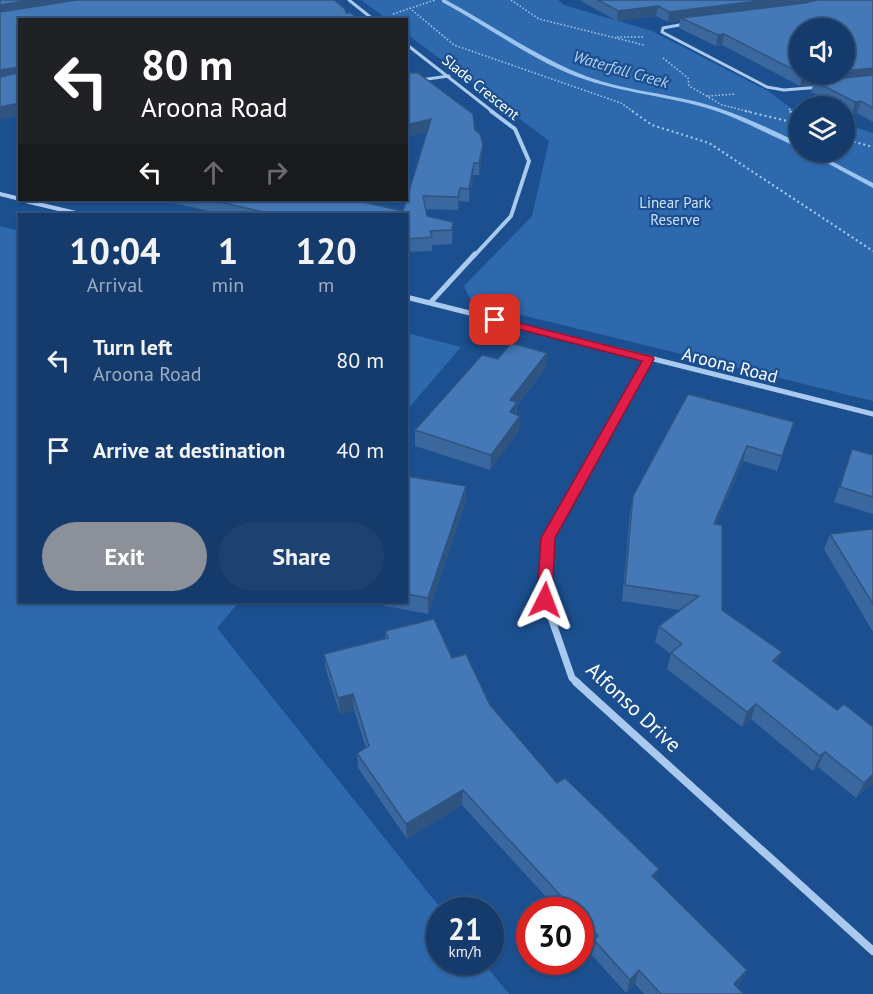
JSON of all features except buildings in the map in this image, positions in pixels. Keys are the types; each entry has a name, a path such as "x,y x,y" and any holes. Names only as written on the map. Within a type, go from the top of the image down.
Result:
{"street":[{"path":"350,0 370,16"},
{"path":"360,18 370,16"},
{"path":"695,22 663,28 662,32 767,87 798,90 830,87"},
{"name":"Slade Crescent","path":"408,45 514,129 529,161 511,216 430,303"},
{"path":"408,82 449,76"},
{"path":"0,194 18,198"},
{"path":"28,201 76,213"},
{"name":"Aroona Road","path":"408,298 873,414"},
{"name":"Alfonso Drive","path":"648,359 548,538 545,600 572,678 873,951"}],"path":[{"path":"370,16 412,10 435,0"},
{"path":"511,0 539,19 576,30 641,43 649,49"},
{"path":"412,10 454,45 621,103 652,125 709,143 873,251"},
{"path":"608,37 670,36"},
{"path":"658,55 688,78 689,86 722,105 789,121"},
{"path":"855,142 873,147"}],"green space":[{"name":"Linear Park Reserve","path":"361,0 558,0 564,5 652,31 768,91 789,107 789,162 855,162 855,127 873,133 873,401 472,303 464,286 532,216 549,141 408,35 408,18 386,18"},
{"path":"0,226 18,231 18,603 238,603 217,628 432,897 426,897 426,975 494,975 509,994 0,994"},
{"path":"408,334 461,347 408,409"}],"waterway":[{"name":"Waterfall Creek","path":"444,1 533,54 571,72 607,84 682,100 723,112 789,141"},
{"name":"Waterfall Creek","path":"829,162 873,186"}],"route":[{"path":"495,320 648,359 548,538 545,600"}]}
